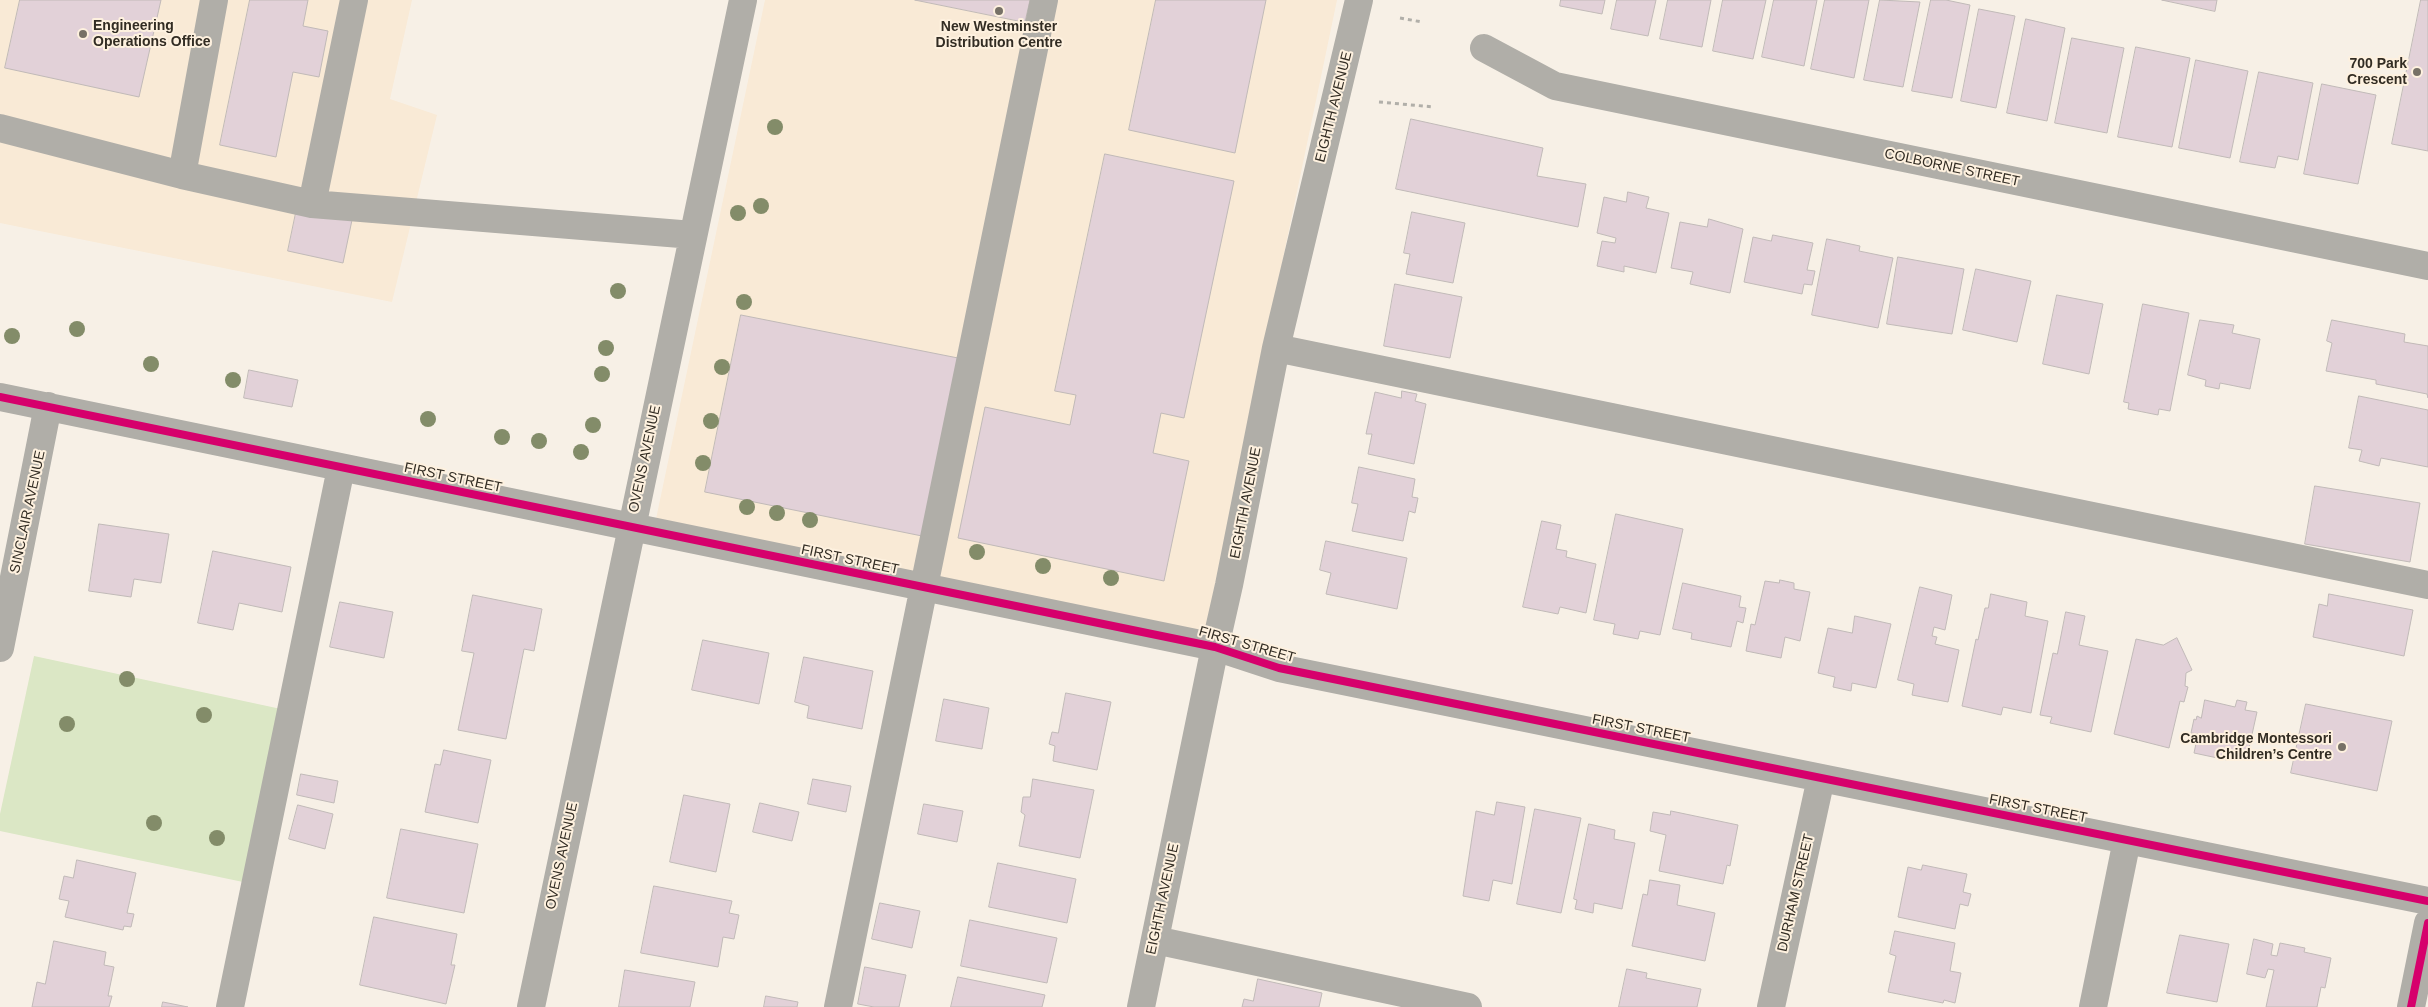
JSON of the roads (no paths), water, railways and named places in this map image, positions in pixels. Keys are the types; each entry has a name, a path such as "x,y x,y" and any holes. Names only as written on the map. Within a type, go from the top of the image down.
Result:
{"street":[{"path":"182,175 214,0"},
{"path":"312,204 354,0"},
{"name":"OVENS AVENUE","path":"531,1007 743,0"},
{"path":"838,1007 1044,0"},
{"name":"EIGHTH AVENUE","path":"1141,1007 1215,647 1230,585 1276,348 1359,0"},
{"name":"COLBORNE STREET","path":"1484,48 1554,86 2428,266"},
{"path":"0,128 182,175 312,204 693,236"},
{"path":"1276,348 2428,585"},
{"name":"FIRST STREET","path":"0,397 1215,647 1279,668 2428,901"},
{"name":"SINCLAIR AVENUE","path":"0,648 48,406"},
{"path":"230,1007 340,468"},
{"name":"DURHAM STREET","path":"1770,1007 1821,778"},
{"path":"2092,1007 2127,840"},
{"path":"2411,1007 2428,924"},
{"path":"1155,940 1464,1007"}],"place":[{"name":"New Westminster Distribution Centre","path":"999,11"},
{"name":"Engineering Operations Office","path":"83,34"},
{"name":"700 Park Crescent","path":"2417,72"},
{"name":"Cambridge Montessori Children’s Centre","path":"2342,747"}]}
